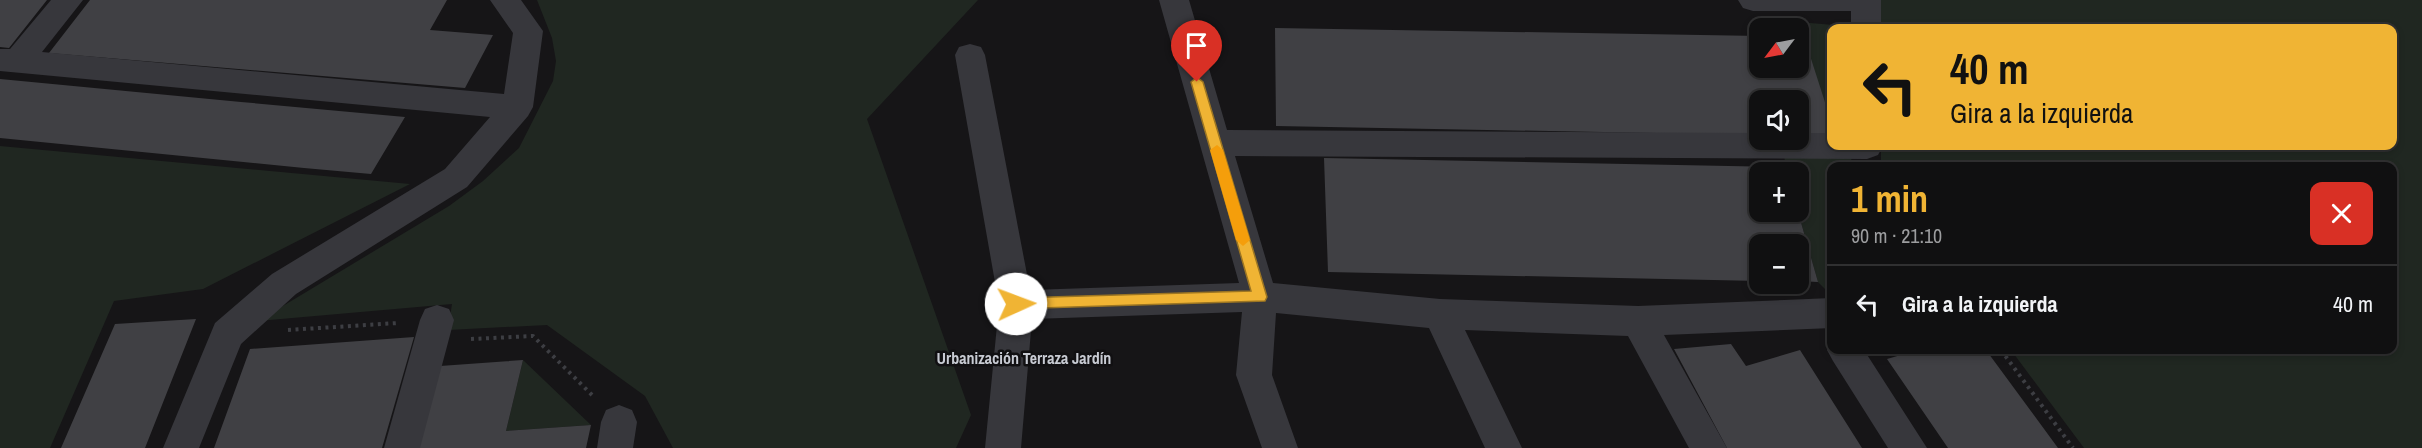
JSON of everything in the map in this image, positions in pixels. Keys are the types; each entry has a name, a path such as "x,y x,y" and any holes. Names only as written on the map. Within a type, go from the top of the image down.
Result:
{"street":[{"path":"8,61 68,0"},
{"path":"181,448 227,334 284,284 456,178 517,107 528,31 505,0"},
{"path":"1174,0 1260,297 1254,375 1280,448"},
{"path":"1753,0 1866,0 1866,24"},
{"path":"970,55 1016,304 1003,448"},
{"path":"8,61 517,107"},
{"path":"1215,143 1827,146"},
{"path":"1016,304 1260,297 1440,314 1638,321 1827,318"},
{"path":"1440,314 1504,448"},
{"path":"1638,321 1709,448"},
{"path":"402,448 434,331"},
{"path":"1848,354 1909,448"}],"path":[{"path":"285,330 434,331 533,336 617,435"},
{"path":"2004,354 2073,448"}],"shaded area":[{"path":"537,0 978,0 867,119 971,415 956,448 673,448 645,396 547,325 448,330 452,304 258,321 449,206 483,181 519,148 553,81 556,61 552,38"},
{"path":"1879,0 2422,0 2422,448 2084,448 2014,354 2397,354 2397,162 1881,162 1881,150 2397,150 2397,24 1878,24"},
{"path":"1809,23 1827,24 1827,112 1809,56"},
{"path":"0,146 410,184 203,289 114,301 50,448 0,448"},
{"path":"1784,156 1851,156 1852,162 1827,162 1827,291 1818,282 1809,250 1809,234 1804,234 1801,222 1809,222 1809,162 1785,162"},
{"path":"523,360 591,425 506,431"}],"building":[{"path":"0,0 47,0 9,48 0,47"},
{"path":"90,0 447,0 430,30 493,35 465,88 49,53"},
{"path":"1275,28 1749,36 1749,78 1809,78 1809,53 1827,108 1827,137 1809,136 1809,90 1749,90 1749,135 1276,126"},
{"path":"0,79 405,117 371,174 304,168 0,138"},
{"path":"1324,158 1749,166 1749,222 1801,222 1804,234 1749,234 1749,281 1328,272"},
{"path":"1809,250 1818,282 1809,282"},
{"path":"196,319 145,448 61,448 115,324"},
{"path":"414,337 382,448 214,448 250,349"},
{"path":"1731,344 1746,366 1800,350 1862,448 1727,448 1674,349"},
{"path":"1904,354 1989,354 2058,448 1948,448 1887,359"},
{"path":"523,360 506,431 591,425 586,448 418,448 440,366"}],"slow traffic":[{"path":"1217,150 1243,240"}],"district":[{"name":"Urbanización Terraza Jardín","path":"1024,358"}],"route":[{"path":"1016,304 1260,297 1197,82"}]}
